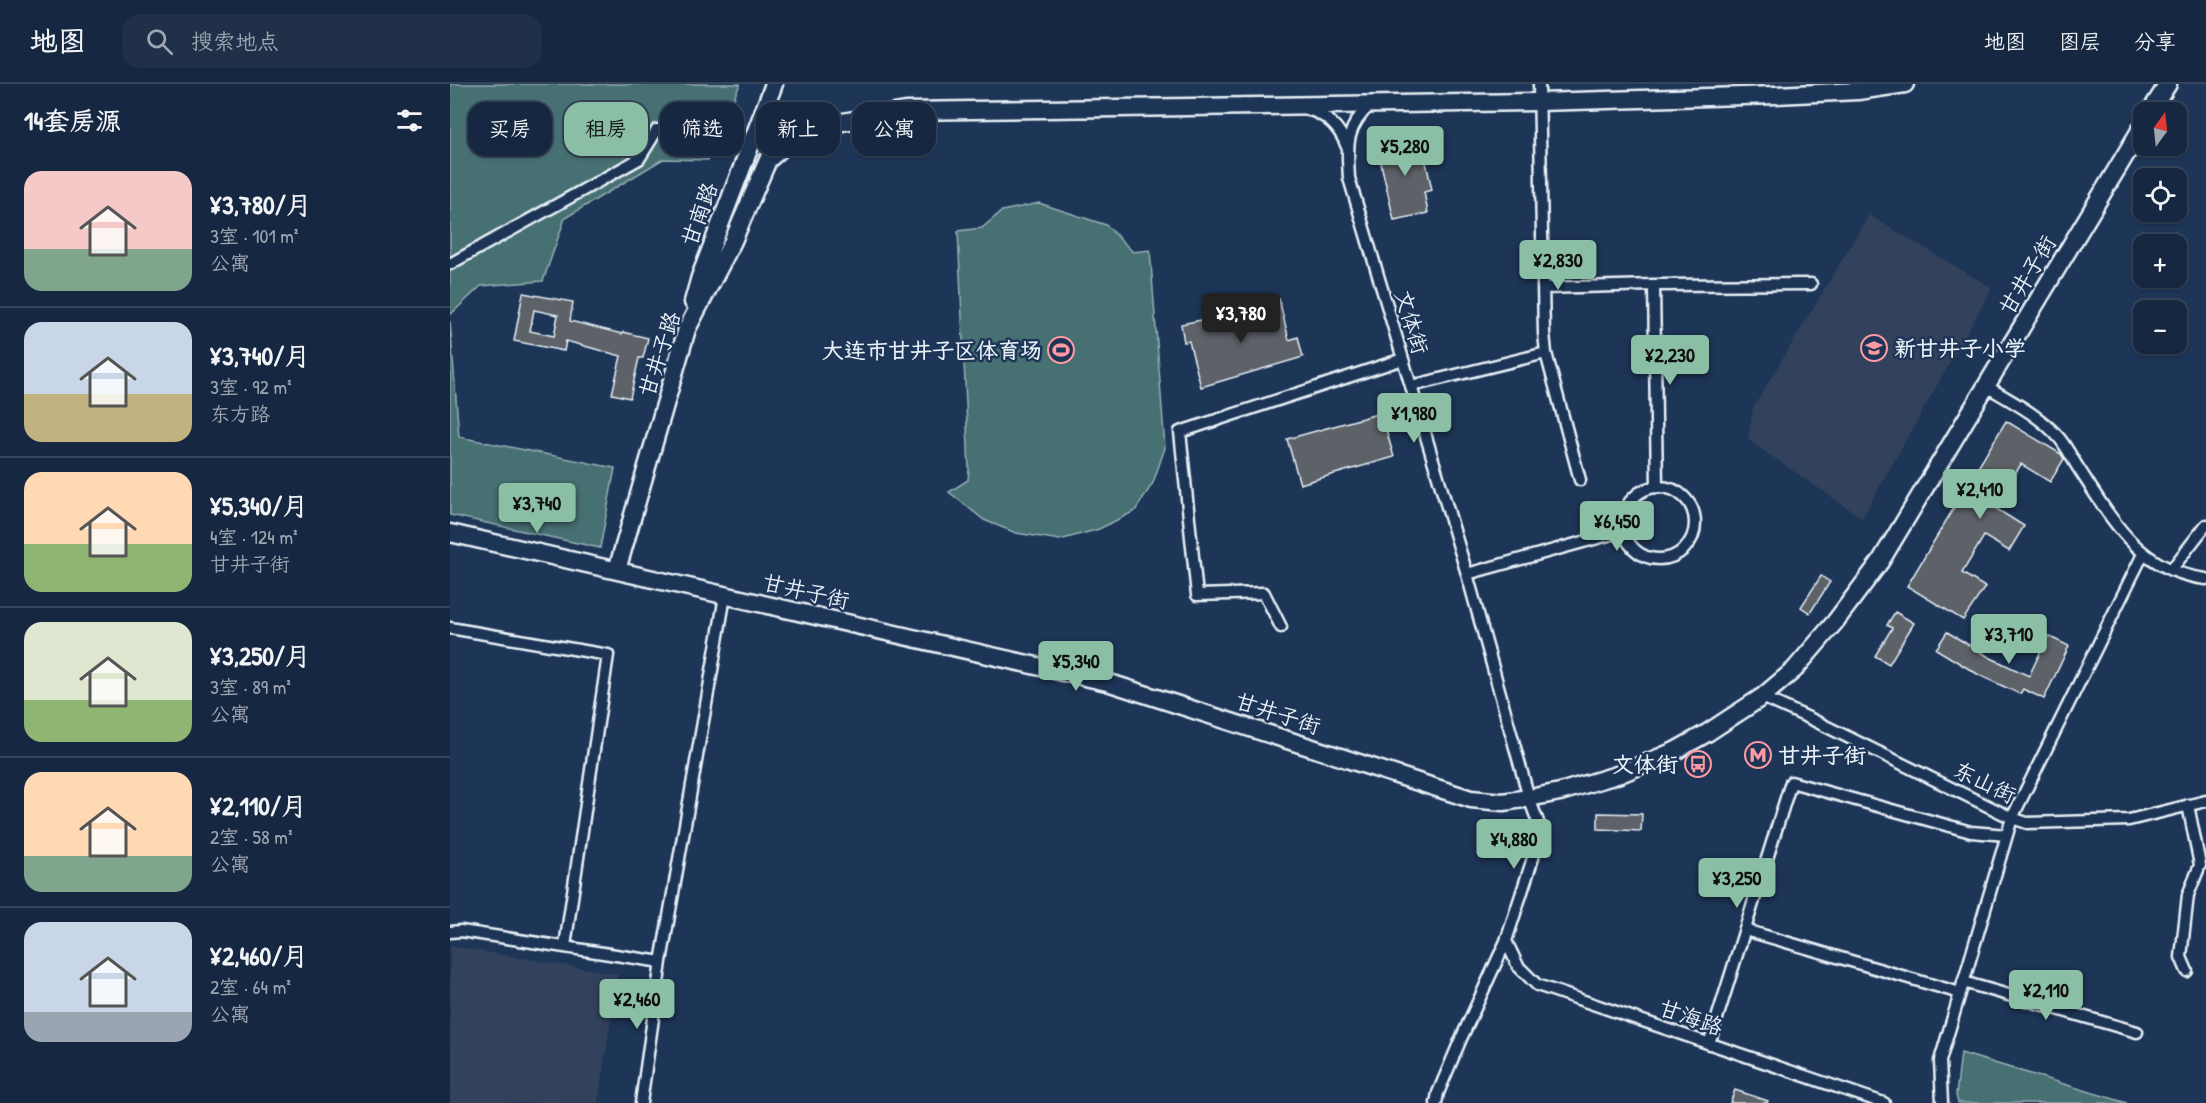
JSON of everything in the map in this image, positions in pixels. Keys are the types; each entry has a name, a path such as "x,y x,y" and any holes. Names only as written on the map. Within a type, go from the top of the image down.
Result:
{"street":[{"name":"甘南路","path":"687,329 700,277 774,84"},
{"path":"1539,84 1546,352 1580,480"},
{"name":"甘井子路","path":"617,570 687,329 732,243 768,160 793,138 809,131 831,124 906,111 1539,102 1858,91 1905,84"},
{"path":"2154,102 2158,84"},
{"path":"2156,102 2168,84"},
{"name":"文体街","path":"1371,104 1358,116 1350,131 1347,147 1349,178 1467,574 1529,798 1538,822 1533,858 1506,941 1460,1041 1436,1103"},
{"path":"1288,105 1313,111 1324,117 1342,136 1347,147"},
{"path":"450,264 639,159 657,130 752,145"},
{"name":"甘井子街","path":"450,533 1107,682 1471,799 1503,802 1560,792 1620,774 1675,751 1762,697 1808,654 1880,562 2133,142"},
{"path":"1543,288 1811,284"},
{"path":"1654,285 1657,487"},
{"path":"1411,386 1546,352"},
{"path":"1281,627 1264,593 1197,595 1180,432 1403,359"},
{"path":"1986,386 2032,414 2060,439 2113,521 2143,554 2185,576 2206,579"},
{"path":"1657,487 1669,488 1689,503 1694,514 1695,526 1693,537 1678,555 1656,560 1635,551 1623,531 1623,519 1634,497 1645,490 1657,487"},
{"path":"2171,570 2206,525"},
{"path":"1467,574 1623,531"},
{"path":"1942,1103 1940,1061 2012,818 2143,554"},
{"path":"641,1103 661,962 725,596"},
{"path":"450,628 608,656 565,946"},
{"name":"东山街","path":"1762,697 2012,818 2027,823 2129,820 2206,801"},
{"path":"1709,1044 1791,782 1971,832 2007,835"},
{"path":"2187,971 2181,957 2188,895 2200,865 2188,806"},
{"path":"1745,930 2137,1032"},
{"path":"450,932 461,931 661,962"},
{"name":"甘海路","path":"1506,941 1518,966 1537,984 1884,1103"}],"shaded area":[{"name":"新甘井子小学","path":"1869,215 1992,288 1862,518 1748,440 1753,408"},
{"path":"450,946 618,974 598,1103 450,1103"}],"green space":[{"path":"450,84 740,84 732,102 660,102 660,156 710,156 708,160 663,159 565,218 543,281 481,286 450,315"},
{"name":"大连市甘井子区体育场","path":"1039,203 1106,225 1133,252 1150,250 1165,448 1153,483 1135,511 1099,529 1060,540 1016,533 984,520 949,492 968,480 969,469 958,231 982,228 1002,211"},
{"path":"450,321 459,437 615,468 600,548 450,515"},
{"path":"1961,1053 2127,1103 1958,1103 1956,1095"}],"building":[{"path":"1387,137 1405,138 1410,147 1422,144 1432,190 1424,192 1428,213 1394,220 1379,155"},
{"path":"523,293 573,302 570,321 648,338 643,358 639,358 630,398 612,394 621,356 566,341 564,351 514,341","holes":["534,310 558,315 554,336 530,331"]},
{"path":"1279,299 1289,340 1298,337 1303,357 1201,387 1189,341 1184,342 1181,324 1222,316 1223,322 1249,316 1247,307"},
{"path":"1381,413 1394,457 1300,484 1287,439"},
{"path":"2006,421 2061,454 2064,459 2050,482 2021,464 1995,508 2024,526 2009,551 1984,536 1962,573 1985,587 1963,620 1907,586"},
{"path":"1821,576 1830,582 1810,613 1801,607"},
{"path":"1895,612 1914,623 1889,664 1875,656 1892,628 1887,625"},
{"path":"1947,632 1989,657 2029,676 2048,636 2069,646 2044,699 2023,689 2020,694 1979,675 1936,649"},
{"path":"1598,813 1642,814 1641,831 1598,829"},
{"path":"1735,1090 1768,1101 1767,1103 1730,1103"}],"place":[{"name":"新甘井子小学","path":"1874,348"},
{"name":"大连市甘井子区体育场","path":"1061,350"},
{"name":"甘井子街","path":"1758,755"},
{"name":"文体街","path":"1698,764"}]}
